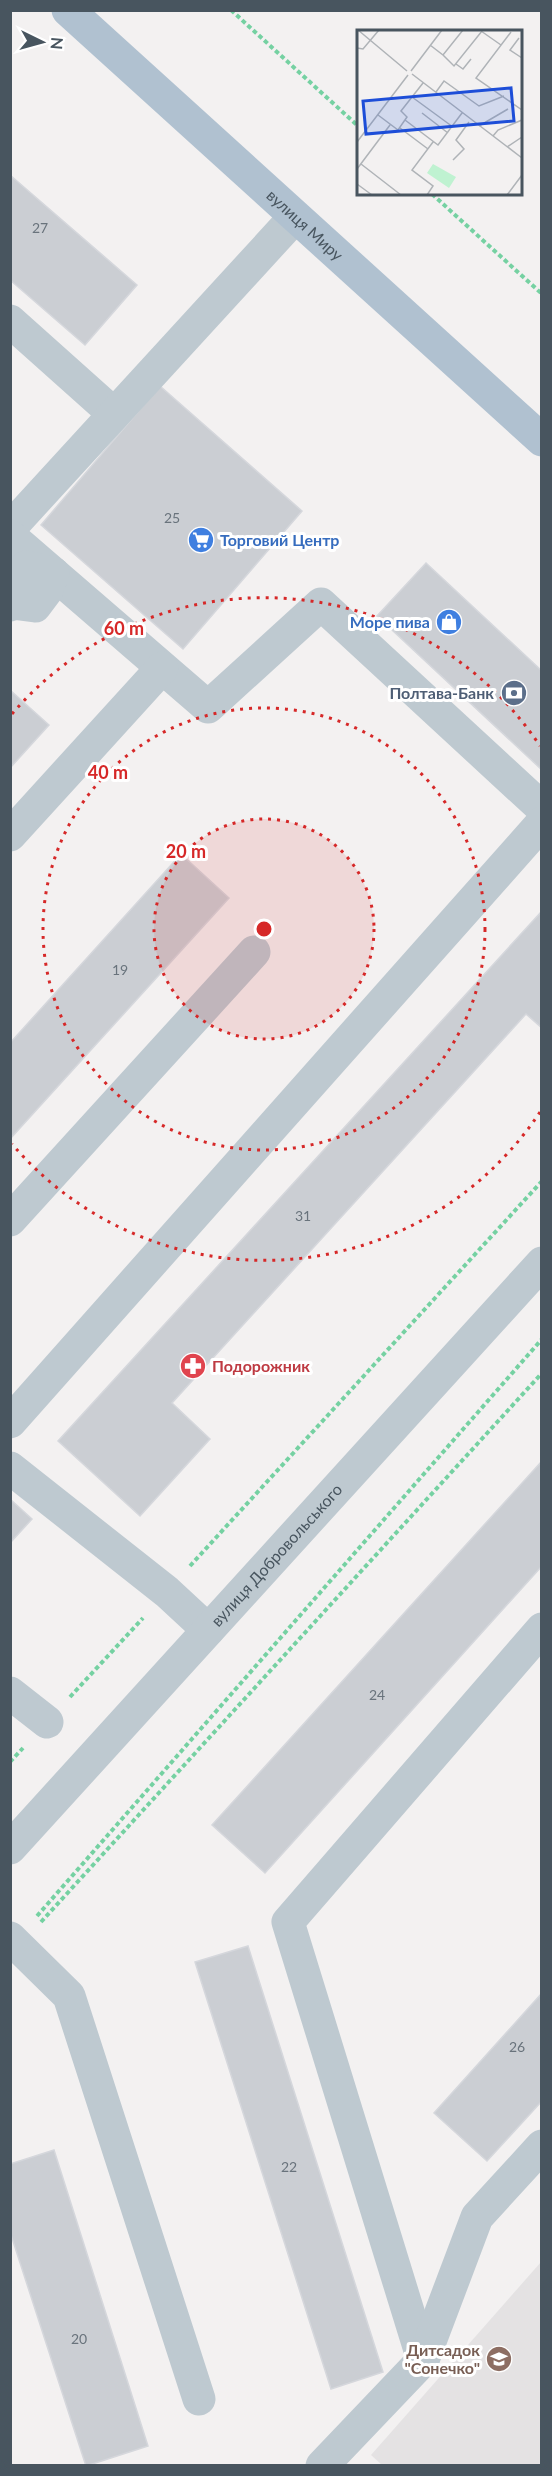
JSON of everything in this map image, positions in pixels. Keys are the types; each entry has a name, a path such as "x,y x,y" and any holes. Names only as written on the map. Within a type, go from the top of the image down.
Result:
{"main road":[{"name":"вулиця Миру","path":"68,10 542,440"}],"street":[{"path":"10,528 296,217"},
{"path":"10,321 114,414"},
{"path":"10,536 208,707 321,604 542,808"},
{"path":"11,604 35,606 47,590 53,573"},
{"path":"10,835 162,668"},
{"path":"10,1422 542,823"},
{"path":"10,1220 254,952"},
{"name":"вулиця Добровольського","path":"10,1848 542,1263"},
{"path":"10,1468 167,1592 208,1630"},
{"path":"423,2360 288,1922 542,1629"},
{"path":"10,1693 47,1722"},
{"path":"15,1942 69,1996 199,2399"},
{"path":"322,2466 423,2360 477,2217 542,2146"}],"path":[{"path":"231,10 357,125"},
{"path":"433,195 542,294"},
{"path":"10,1762 542,1181"},
{"path":"15,1942 542,1339"},
{"path":"15,1942 542,1373"}],"shaded area":[{"name":"Дитсадок \"Сонечко\"","path":"541,2262 541,2465 382,2465 371,2455"}],"building":[{"path":"10,175 137,285 85,345 10,280"},
{"path":"160,386 302,511 183,649 41,525"},
{"path":"426,563 542,671 542,770 377,616"},
{"path":"10,690 49,725 10,768"},
{"path":"181,854 229,898 10,1139 10,1043"},
{"path":"542,911 542,1028 526,1014 172,1403 210,1439 140,1516 58,1441"},
{"path":"542,1461 542,1566 265,1873 212,1825"},
{"path":"10,1499 32,1519 10,1543"},
{"path":"248,1946 383,2372 331,2389 195,1962"},
{"path":"542,1993 542,2101 487,2161 434,2113"},
{"path":"54,2150 148,2446 86,2466 10,2232 10,2164"}],"place":[{"name":"Торговий Центр","path":"201,540"},
{"name":"Море пива","path":"449,622"},
{"name":"Полтава-Банк","path":"514,693"},
{"name":"Подорожник","path":"193,1366"},
{"name":"Дитсадок \"Сонечко\"","path":"499,2359"}]}
